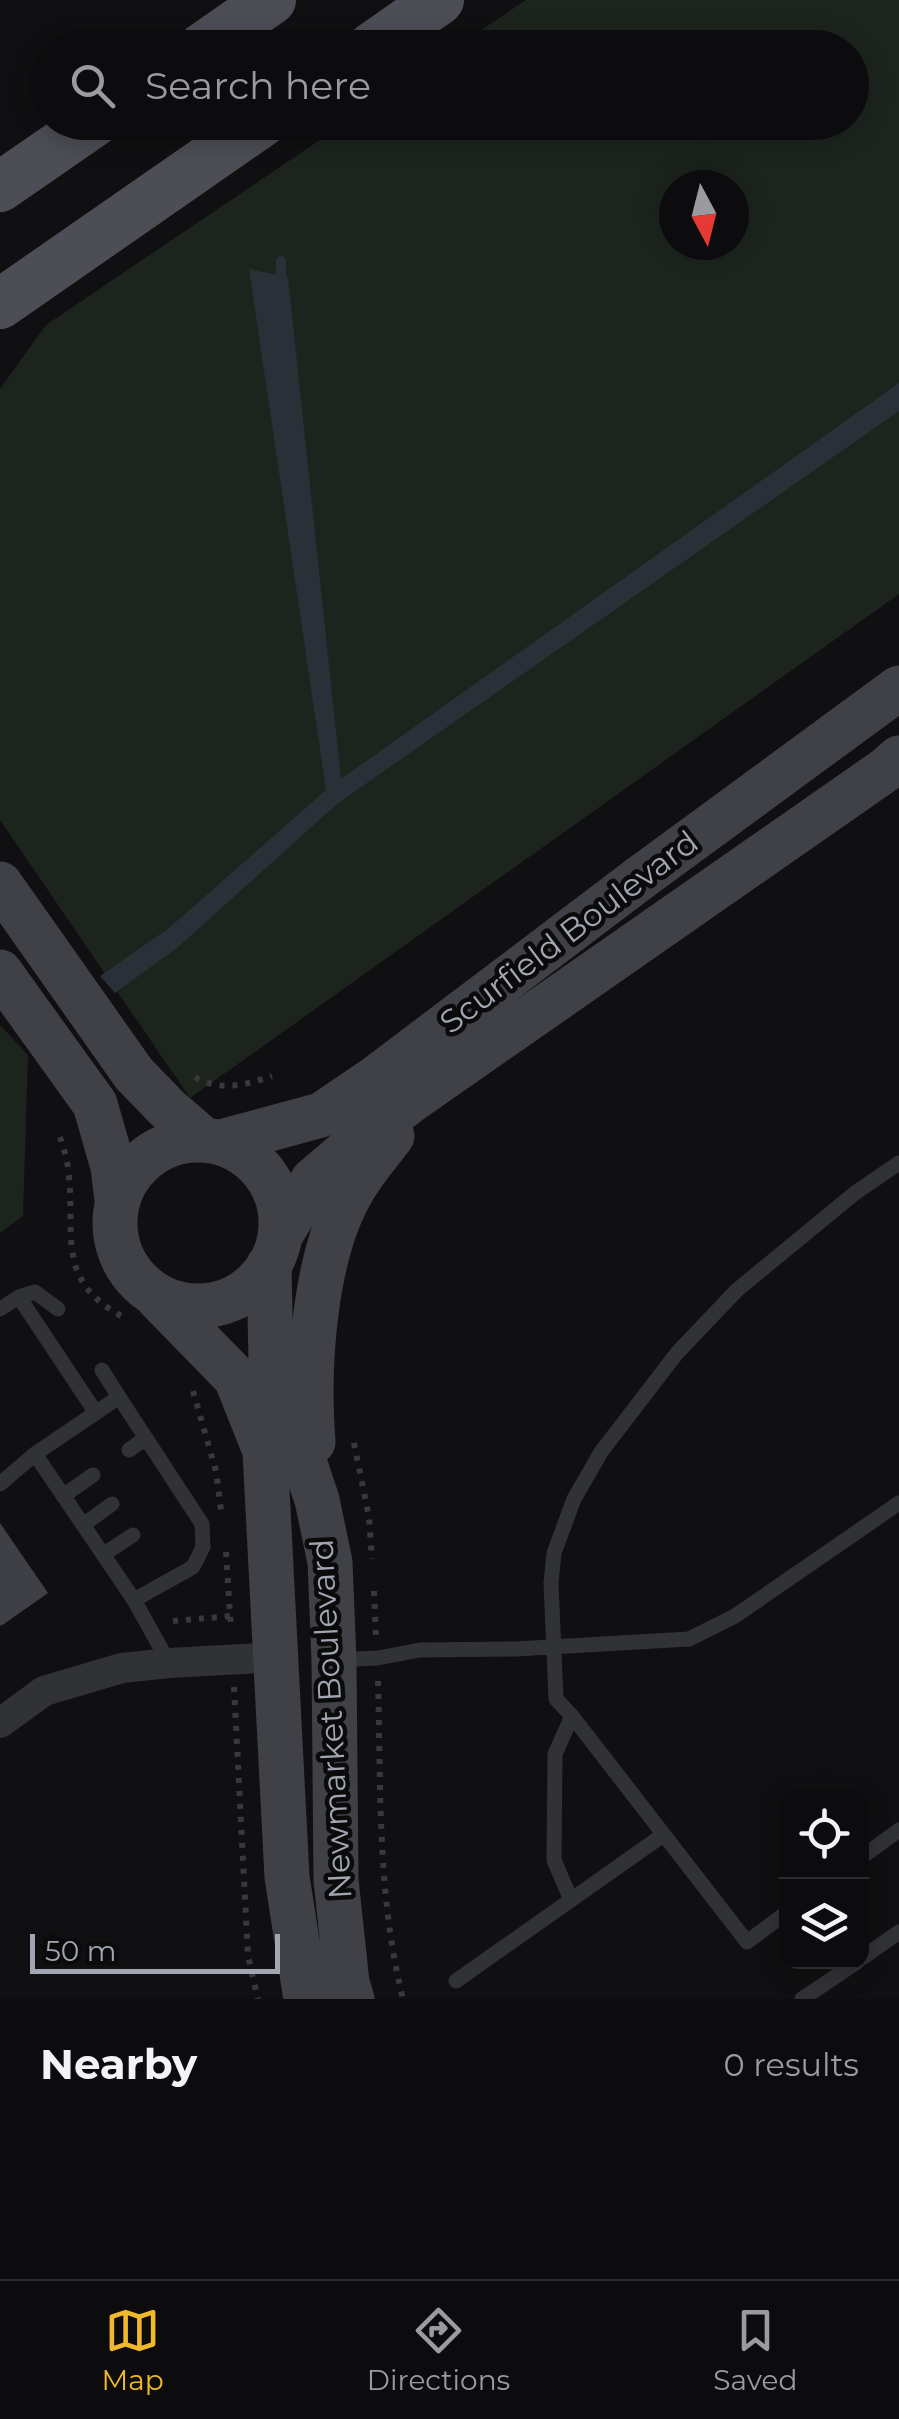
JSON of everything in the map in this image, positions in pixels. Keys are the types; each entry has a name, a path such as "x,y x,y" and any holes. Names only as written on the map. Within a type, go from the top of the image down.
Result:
{"main road":[{"path":"228,30 271,0"},
{"path":"396,30 439,0"},
{"path":"0,187 68,140"},
{"path":"0,331 14,294 236,140"}],"street":[{"name":"Scurfield Boulevard","path":"213,1141 321,1114 377,1078 899,688"},
{"name":"Scurfield Boulevard","path":"274,1250 314,1180 361,1139 899,758"},
{"path":"0,884 134,1074 167,1108 213,1141 245,1154 264,1171 277,1194 282,1221 264,1275 243,1294 216,1306 186,1306 158,1298 135,1280 120,1255 114,1226 117,1200 113,1167 94,1104 0,972"},
{"path":"317,1500 309,1398 316,1307 334,1233 354,1188 413,1099"},
{"path":"117,1200 128,1176 146,1158 169,1144 213,1141"},
{"name":"Newmarket Boulevard","path":"274,1250 272,1361 317,1500 330,1562 336,1880 352,1999"},
{"name":"Newmarket Boulevard","path":"158,1298 236,1378 265,1452 287,1877 306,1999"},
{"path":"0,1723 44,1692 122,1668 277,1657"}],"lane":[{"path":"779,1918 747,1942 556,1699 551,1583 554,1553 574,1499 601,1452 677,1353 770,1260 855,1193 899,1164"},
{"path":"0,1309 35,1292 58,1309"},
{"path":"18,1297 96,1413"},
{"path":"102,1370 146,1438 157,1472 179,1504 202,1524 203,1547 193,1567 134,1600"},
{"path":"0,1484 34,1454 119,1396"},
{"path":"130,1450 146,1438"},
{"path":"34,1454 134,1600 169,1663"},
{"path":"63,1496 92,1475"},
{"path":"334,1660 378,1658 420,1650 689,1639 734,1616 899,1502"},
{"path":"83,1525 112,1504"},
{"path":"104,1554 132,1535"},
{"path":"571,1900 554,1860 554,1772 555,1754 572,1716"},
{"path":"869,1852 899,1830"},
{"path":"456,1981 663,1835"},
{"path":"869,1953 899,1932"},
{"path":"802,1999 846,1969"}],"path":[{"path":"191,1074 200,1081 226,1087 272,1076"}],"shaded area":[{"path":"526,0 899,0 899,594 190,1098 0,820 0,389 46,325 320,140 869,140 869,30 481,30"},
{"path":"249,269 288,277 341,779 899,383 899,411 337,804 177,948 115,993 100,976 169,928 326,790"},
{"path":"0,1025 28,1055 23,1216 0,1233"}],"building":[{"path":"0,1523 48,1593 1,1626 0,1624"}],"waterway":[{"path":"281,261 281,276"}]}
